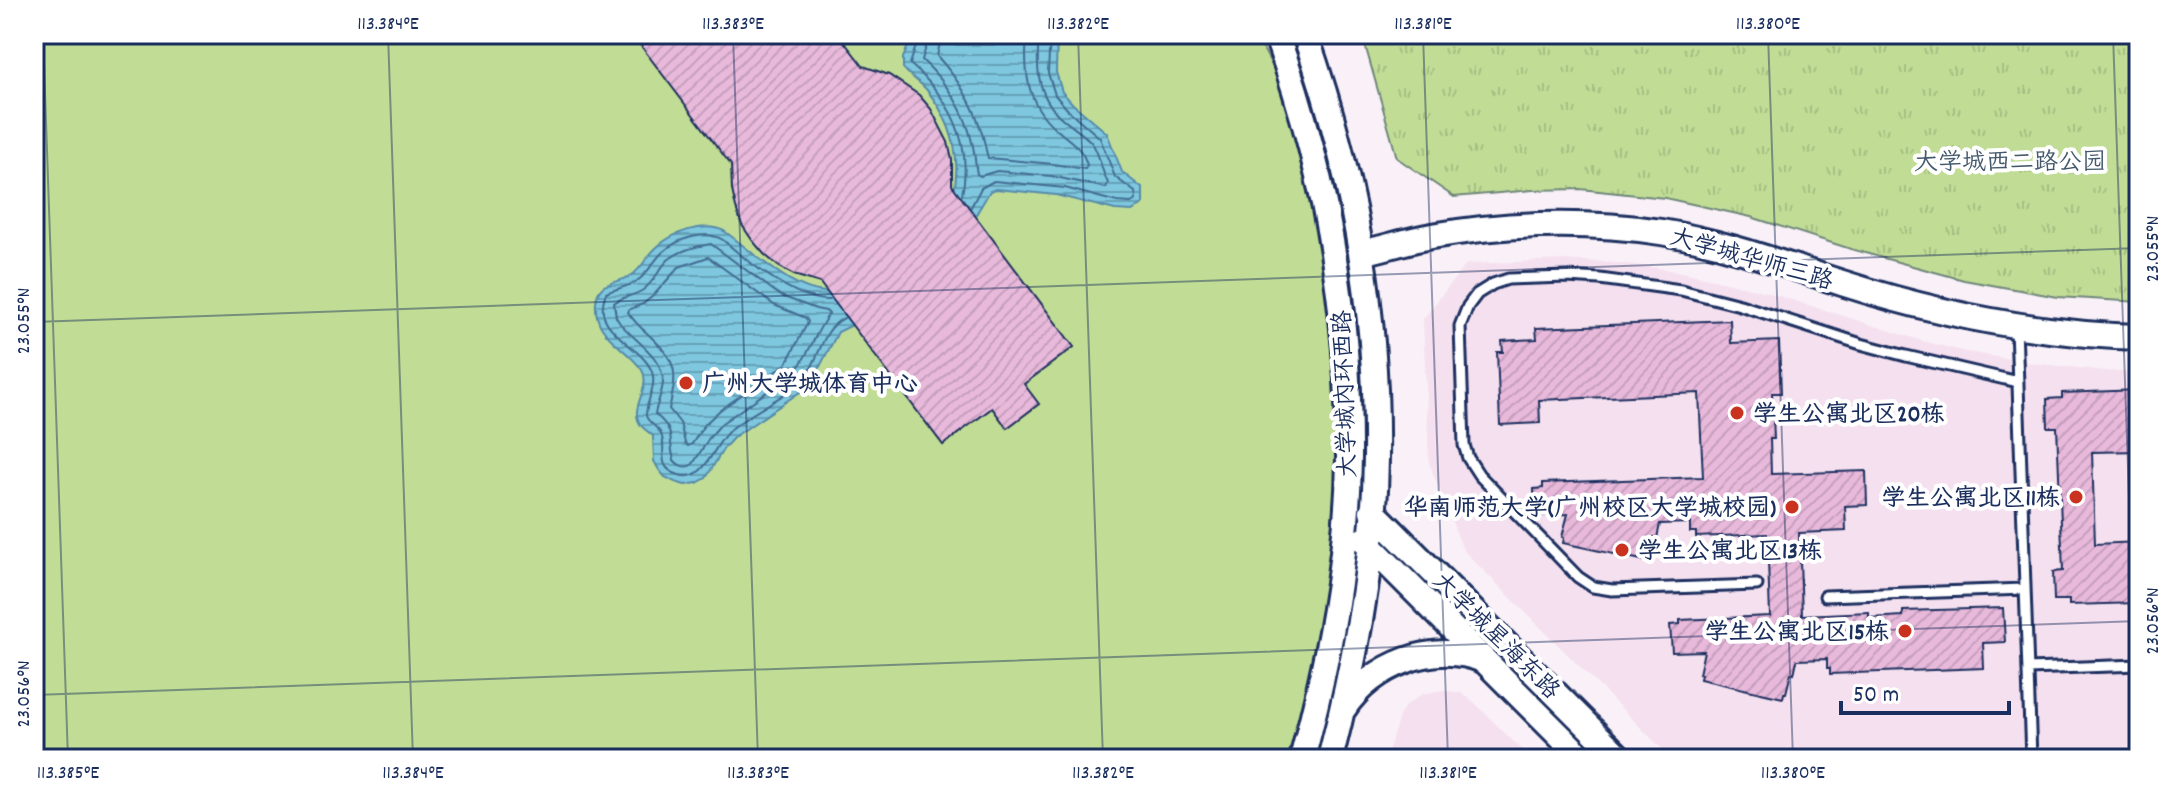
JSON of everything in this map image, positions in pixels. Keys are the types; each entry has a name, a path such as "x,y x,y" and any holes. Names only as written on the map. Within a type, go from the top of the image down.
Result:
{"main road":[{"name":"大学城内环西路","path":"1276,34 1305,124 1323,195 1335,258 1347,396 1349,460 1345,522 1327,658 1302,759"},
{"name":"大学城内环西路","path":"1305,34 1347,180 1361,253 1374,370 1376,460 1370,546 1353,663 1330,759"},
{"name":"大学城华师三路","path":"1361,253 1431,236 1503,227 1578,224 1644,230 1742,250 1900,300 1957,314 2054,331 2139,337"},
{"name":"大学城星海东路","path":"1372,511 1621,759"},
{"name":"大学城星海东路","path":"1345,522 1583,759"},
{"path":"1343,710 1375,675 1416,657 1456,652 1485,661"}],"lane":[{"path":"1757,585 1612,590 1593,587 1578,577 1479,475 1464,445 1459,333 1465,311 1477,294 1498,282 1525,278 1584,278 1655,285 1728,301 1861,344 2018,382"},
{"path":"2016,326 2031,759"},
{"path":"1825,596 2025,589"},
{"path":"2028,669 2139,665"}],"shaded area":[{"name":"华南师范大学(广州校区大学城校园)","path":"1562,260 1607,262 1692,274 1767,292 1962,351 2033,363 2139,373 2139,759 1672,759 1463,550 1429,463 1423,319 1466,264"},
{"path":"1442,690 1461,693 1473,701 1531,759 1386,759 1405,706 1422,694"}],"green space":[{"name":"广州大学城体育中心","path":"34,34 1255,34 1274,69 1304,151 1330,274 1341,436 1327,656 1291,759 34,759"},
{"name":"大学城西二路公园","path":"1362,34 2139,34 2139,302 2058,297 1964,280 1854,250 1751,217 1665,198 1580,189 1454,197 1397,158"}],"water":[{"path":"913,34 1057,34 1056,72 1062,92 1107,133 1122,172 1143,189 1143,204 1132,211 1115,210 1056,195 990,191 972,221 873,315 838,332 813,380 734,437 706,478 685,485 665,477 654,461 653,436 641,426 637,417 644,383 642,370 600,324 596,302 600,289 632,275 656,248 670,238 688,230 707,227 724,231 801,286 830,292 953,197 955,154 948,127 926,89 903,68 903,58"}],"building":[{"path":"632,34 838,34 863,66 889,75 919,95 931,109 948,142 952,185 1074,347 1024,384 1039,404 1007,428 992,408 943,445 820,283 778,266 752,240 736,208 731,165"},
{"path":"1730,320 1731,343 1779,341 1781,393 1772,393 1774,439 1770,439 1771,474 1866,471 1867,505 1845,506 1846,531 1799,533 1802,615 1869,612 1869,618 1903,616 1903,611 2003,608 2005,642 1983,643 1984,668 1830,674 1827,659 1797,660 1783,698 1700,679 1704,651 1672,652 1670,625 1680,624 1680,620 1770,616 1767,534 1696,537 1696,532 1690,532 1690,523 1660,524 1646,561 1563,543 1568,514 1535,516 1534,489 1543,488 1543,483 1703,477 1699,393 1539,400 1540,423 1500,425 1497,352 1503,352 1502,341 1537,339 1536,328"},
{"name":"学生公寓北区11栋","path":"2139,390 2139,451 2092,452 2095,544 2139,542 2139,603 2069,605 2069,600 2054,600 2053,572 2063,571 2057,427 2048,427 2047,399 2062,398 2062,393"}],"place":[{"name":"广州大学城体育中心","path":"686,383"},
{"name":"学生公寓北区20栋","path":"1737,413"},
{"name":"学生公寓北区11栋","path":"2076,497"},
{"name":"华南师范大学(广州校区大学城校园)","path":"1792,507"},
{"name":"学生公寓北区13栋","path":"1622,550"},
{"name":"学生公寓北区15栋","path":"1905,631"}]}
